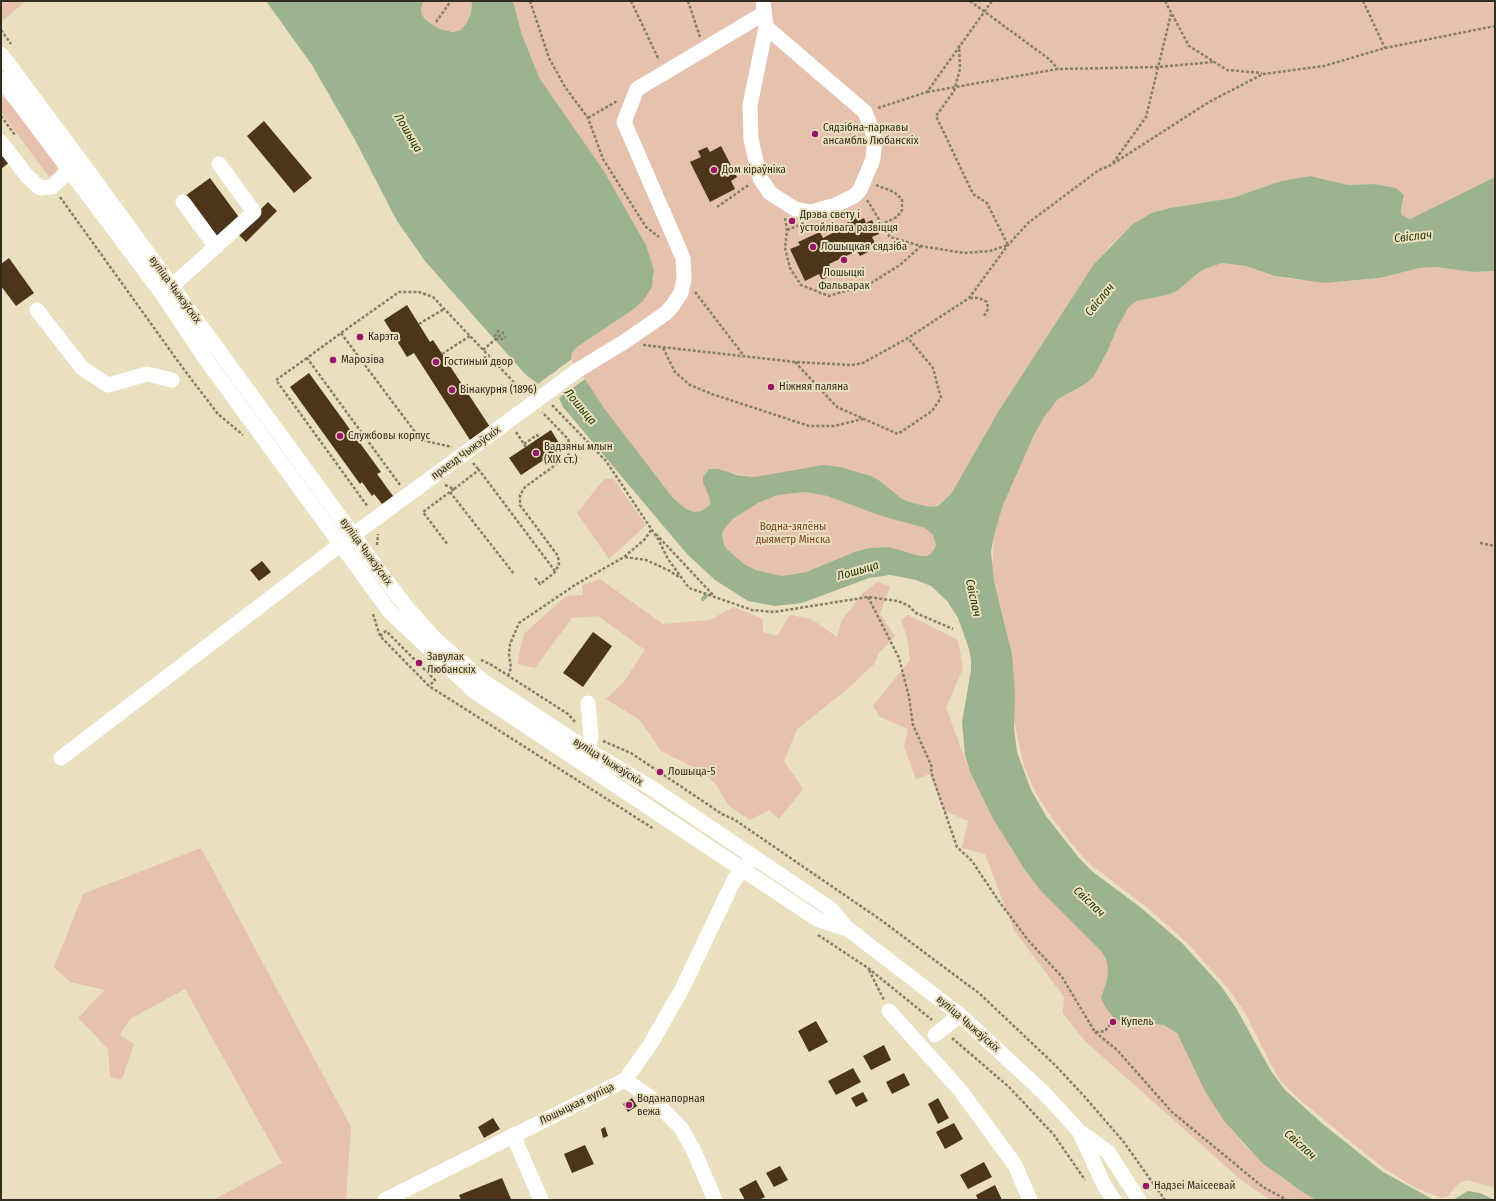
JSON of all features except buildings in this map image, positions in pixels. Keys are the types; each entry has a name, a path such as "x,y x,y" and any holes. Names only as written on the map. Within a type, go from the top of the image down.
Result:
{"street":[{"path":"684,279 683,258 677,241 624,122 637,89 764,14"},
{"path":"764,14 865,112 875,138 873,159 862,185 854,196 836,205 811,212 796,209 782,202 770,193 760,178 751,139 750,105 764,14"},
{"name":"вуліца Чыжэўскіх","path":"1,54 205,358 390,612 475,692 586,749 742,870 820,920 848,929"},
{"name":"вуліца Чыжэўскіх","path":"1,79 75,165 172,286 404,604 435,639 483,681 586,749 650,788 831,909 848,929 960,1015 1043,1092 1079,1130 1108,1152 1139,1200"},
{"path":"1,142 27,176 40,188 52,186 75,165"},
{"path":"172,286 254,212 220,164"},
{"path":"183,202 216,247"},
{"name":"праезд Чыжэўскіх","path":"62,758 340,544 578,370 624,342 666,313 681,293 684,279"},
{"path":"37,310 82,368 108,385 147,374 172,380"},
{"path":"586,749 588,703"},
{"name":"Лошыцкая вуліца","path":"385,1200 625,1080 650,1044 682,989 713,921 734,880 752,857"},
{"path":"889,1011 960,1090 1015,1165 1030,1200"},
{"path":"936,1035 960,1015"},
{"path":"625,1080 656,1103 681,1128 693,1149 715,1200"},
{"name":"вуліца Чыжэўскіх","path":"1079,1130 1105,1187 1114,1200"},
{"path":"513,1135 542,1200"}],"path":[{"path":"436,22 451,1"},
{"path":"530,1 549,58 565,87 588,118 603,159 646,227 661,239 677,241"},
{"path":"631,1 665,73"},
{"path":"688,1 704,50"},
{"path":"970,1 1049,59 1058,69"},
{"path":"927,92 959,45 986,12 992,1"},
{"path":"1165,1 1189,46 1226,70 1263,74 1324,66 1385,48 1495,26"},
{"path":"1363,1 1385,48"},
{"path":"1111,165 1146,118 1157,67 1171,14"},
{"path":"959,45 960,69 955,87 936,116 973,194 987,203 995,222 1004,234 1008,245"},
{"path":"865,112 927,92 1058,69 1157,67 1214,62"},
{"path":"624,342 663,348 795,362 852,365 863,363 908,338 969,298 1008,245 1028,223 1099,170 1111,165 1209,102 1263,74"},
{"path":"588,118 619,100"},
{"path":"1,116 20,142"},
{"path":"716,207 760,178"},
{"path":"862,185 890,237 921,246 964,252 990,251 1008,245"},
{"path":"862,185 894,192 902,199 902,210 897,217 882,224"},
{"path":"52,186 185,371 218,414 245,437"},
{"path":"782,202 787,230 786,248 790,268 801,285 829,296 871,283 900,266 921,246"},
{"path":"684,279 745,356"},
{"path":"368,508 276,380 399,292 419,292 433,297 483,350 541,398 606,462 652,529 682,579 690,588 752,610 774,612 868,597 898,601 909,606 916,613 953,629"},
{"path":"969,298 979,298 988,302 988,309 984,316"},
{"path":"419,324 444,309"},
{"path":"496,339 495,336 499,330"},
{"path":"483,350 504,332"},
{"path":"341,333 421,440 463,449 555,571"},
{"path":"442,354 470,336"},
{"path":"496,339 500,340 506,337"},
{"path":"795,362 837,407 898,434 932,411 941,398 933,368 908,338"},
{"path":"663,348 676,372 690,385 712,394 809,426 834,426 864,418"},
{"path":"307,358 404,491"},
{"path":"535,578 540,584 555,571 559,565 558,556 520,505 520,495 526,487 568,456 571,448 568,439 541,398"},
{"path":"508,422 525,445 537,436 539,438"},
{"path":"448,545 423,512 479,470"},
{"path":"442,485 447,484 454,489"},
{"path":"450,492 514,574"},
{"path":"508,676 511,668 509,654 510,644 520,623 575,585 624,557 644,540 652,529"},
{"path":"652,529 715,597"},
{"path":"1480,543 1495,546"},
{"path":"624,557 646,560 668,570 682,579"},
{"path":"868,597 899,658 909,697 913,725 932,767 931,772 957,847 972,861 998,900 1028,940 1062,976 1095,1032 1117,1050 1172,1112 1263,1186 1287,1200"},
{"path":"380,636 386,631 435,680 429,686"},
{"path":"474,658 490,664 568,714 583,731 586,749 631,753 722,814 735,820 881,920 980,994 1055,1065 1084,1096 1123,1141 1165,1200"},
{"path":"868,968 889,1011"},
{"path":"1095,1032 1105,1031 1112,1022"}],"green space":[{"path":"1,1 26,1 1,22"},
{"path":"421,1 472,1 471,12 466,24 460,30 446,32 426,20 422,15 421,9 423,2"},
{"path":"513,1 1495,1 1495,177 1410,219 1402,215 1401,210 1404,199 1374,184 1348,185 1310,176 1281,181 1232,198 1170,208 1151,213 1142,218 1113,243 1094,264 998,412 951,494 937,506 930,507 902,499 880,481 861,473 755,477 709,469 703,477 710,499 710,505 701,511 694,512 686,509 673,498 604,408 571,360 572,353 577,347 634,309 643,301 654,279 654,270 646,245 604,171 540,79 522,35"},
{"path":"2,96 27,121 58,165 56,171 49,177 1,112"},
{"path":"1222,263 1246,266 1275,276 1291,279 1339,282 1379,278 1420,268 1435,267 1473,272 1495,271 1495,1188 1467,1180 1459,1183 1447,1197 1442,1198 1416,1188 1382,1167 1300,1100 1280,1080 1244,1011 1228,988 1192,948 1172,929 1150,910 1090,864 1076,849 1048,812 1036,793 1024,766 1013,716 1015,693 1008,637 992,567 994,536 1003,505 1026,451 1045,416 1058,399 1087,383 1094,376 1108,350 1118,326 1129,307 1137,301 1167,295 1177,291 1202,270"},
{"path":"613,478 646,525 609,559 577,513 604,479"},
{"name":"Водна-зялёны дыяметр Мінска","path":"806,492 827,496 925,528 933,535 936,546 931,554 926,556 920,556 889,547 869,548 857,551 806,572 782,576 756,570 744,564 724,545 722,534 733,519 758,503 778,495"},
{"path":"600,579 663,624 710,620 734,607 763,619 763,632 777,636 790,615 811,619 837,637 842,620 863,593 877,582 890,586 880,614 895,636 879,653 874,664 845,691 797,729 784,761 803,789 779,819 769,810 750,820 729,806 717,786 705,773 661,751 640,720 606,699 623,683 645,650 598,616 572,618 535,668 517,664 524,634 566,596 583,595 582,585"},
{"path":"908,615 958,640 963,668 946,708 970,772 993,819 1025,870 1101,951 1106,959 1108,969 1107,979 1101,998 1105,1007 1116,1020 1157,1023 1171,1027 1181,1040 1224,1121 1248,1149 1280,1177 1316,1200 1270,1200 1240,1179 1084,1040 1063,1013 1064,997 1014,930 985,854 962,848 968,821 943,810 930,774 916,779 904,747 908,729 880,717 873,706 910,660 907,637 901,620"},
{"path":"201,848 351,1127 346,1200 213,1200 282,1163 185,989 130,1019 120,1035 134,1044 122,1079 110,1077 108,1049 78,1018 105,990 70,982 54,967 83,894"}],"water":[{"path":"266,1 421,1 423,2 421,9 422,15 426,20 439,29 453,32 460,30 466,24 471,13 472,1 513,1 522,35 540,79 604,171 646,245 654,270 652,287 643,301 634,309 577,347 572,353 571,360 558,369 570,389 585,379 604,408 673,498 686,509 694,512 701,511 710,505 710,499 703,482 703,477 709,469 719,469 737,475 755,477 823,465 840,467 871,476 880,481 902,499 930,507 938,506 951,494 998,412 1094,264 1133,224 1151,213 1170,208 1232,198 1281,181 1310,176 1348,185 1374,184 1396,188 1404,195 1401,210 1402,215 1410,219 1495,177 1495,271 1473,272 1435,267 1420,268 1379,278 1325,283 1275,276 1246,266 1222,263 1202,270 1177,291 1167,295 1137,301 1129,307 1118,326 1108,350 1094,376 1087,383 1058,399 1045,416 1034,435 1003,505 991,552 994,581 1012,654 1015,693 1014,728 1017,752 1031,790 1046,816 1079,858 1093,872 1140,907 1182,943 1221,986 1236,1008 1271,1071 1285,1090 1324,1125 1383,1172 1434,1200 1316,1200 1262,1163 1224,1121 1205,1091 1177,1033 1164,1025 1150,1023 1129,1025 1122,1023 1112,1016 1105,1007 1101,998 1107,979 1108,969 1106,959 1101,951 1041,891 1025,870 993,819 970,772 965,755 962,722 971,670 971,660 969,649 958,618 947,601 931,586 916,580 890,575 869,578 802,603 775,606 748,601 715,580 687,554 563,407 559,398 563,394 550,375 538,384 526,375 425,261 397,221 354,138 312,65","holes":["806,492 827,496 882,516 925,528 933,535 936,546 931,554 926,556 920,556 889,547 869,548 857,551 806,572 782,576 756,570 744,564 724,545 722,534 725,528 733,519 758,503 778,495"]},
{"path":"1468,1191 1480,1193 1495,1200 1453,1200"}],"pier":[{"path":"571,360 572,362 561,370 571,386 584,377 585,379 557,399 561,394 550,378 539,385 538,384"}],"waterway":[{"path":"703,599 706,596"}],"place":[{"name":"Сядзібна-паркавы ансамбль Любанскіх","path":"815,134"},
{"name":"Дом кіраўніка","path":"714,170"},
{"name":"Дрэва свету і ўстойлівага развіцця","path":"792,221"},
{"name":"Лошыцкая сядзіба","path":"813,247"},
{"name":"Лошыцкі Фальварак","path":"844,260"},
{"name":"Карэта","path":"360,337"},
{"name":"Марозіва","path":"333,360"},
{"name":"Гостиный двор","path":"436,362"},
{"name":"Ніжняя паляна","path":"771,387"},
{"name":"Вінакурня (1896)","path":"452,390"},
{"name":"Службовы корпус","path":"340,436"},
{"name":"Вадзяны млын (XIX ст.)","path":"536,453"},
{"name":"Завулак Любанскіх","path":"419,663"},
{"name":"Лошыца-5","path":"660,772"},
{"name":"Купель","path":"1113,1022"},
{"name":"Воданапорная вежа","path":"629,1105"},
{"name":"Надзеі Маісеевай","path":"1146,1186"}],"water label":[{"name":"Лошыца","path":"408,133"},
{"name":"Свіслач","path":"1413,237"},
{"name":"Свіслач","path":"1100,300"},
{"name":"Лошыца","path":"580,407"},
{"name":"Лошыца","path":"858,571"},
{"name":"Свіслач","path":"973,598"},
{"name":"Свіслач","path":"1089,902"},
{"name":"Свіслач","path":"1300,1145"}]}
